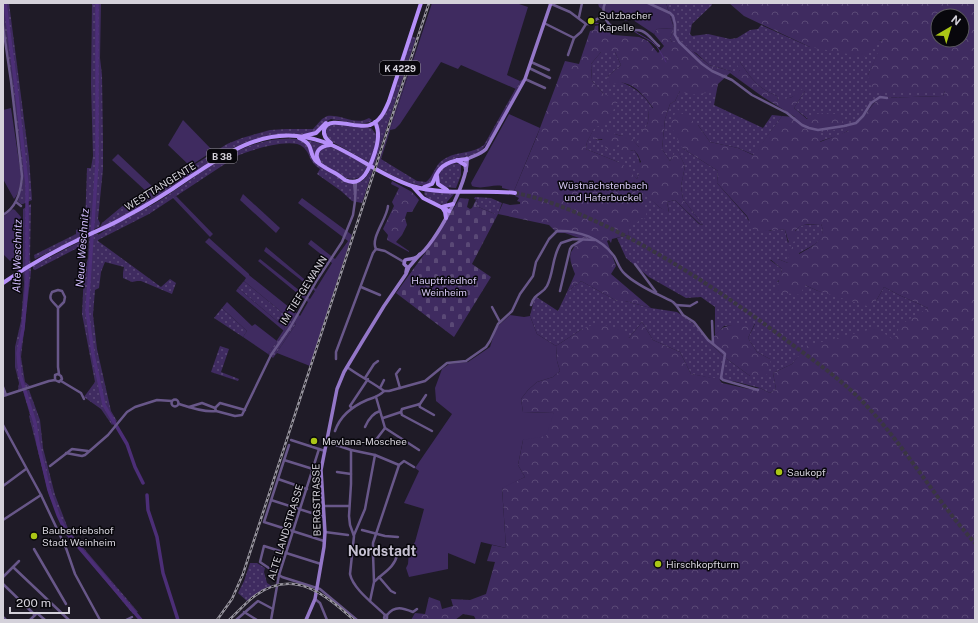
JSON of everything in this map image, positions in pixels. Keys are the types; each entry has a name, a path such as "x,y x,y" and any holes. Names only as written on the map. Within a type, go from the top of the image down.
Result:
{"main road":[{"name":"K 4229","path":"375,122 382,115 389,101 421,3"},
{"path":"419,188 432,184 437,173 443,166 457,160 479,155 486,149 525,79 532,62 550,3"},
{"path":"297,136 316,133 331,120 360,125 375,122"},
{"path":"333,145 324,135 324,130 328,124 335,122 366,126 377,131"},
{"path":"366,126 375,122"},
{"path":"297,136 307,142 311,148 314,159 320,164 347,181 356,181 364,177 368,170 378,140 375,122"},
{"name":"WESTTANGENTE","path":"3,283 18,272 36,262 125,218 238,148 268,138 297,136 333,145 383,172 411,186 419,188"},
{"path":"320,164 316,156 318,150 323,146 333,145"},
{"path":"466,171 465,165 467,158"},
{"name":"BERGSTRASSE","path":"306,620 315,599 325,542 326,532 321,470 337,389 347,367 378,316 404,278 408,267 413,265 412,261 426,248 446,218 464,181 467,158"},
{"path":"457,160 465,165"},
{"path":"437,173 438,184 449,191"},
{"path":"342,177 356,181"},
{"path":"411,186 422,197 449,211"},
{"name":"B 38","path":"419,188 449,191 514,193"},
{"path":"426,189 422,193 426,199"},
{"path":"442,207 453,204"},
{"path":"442,207 446,218"},
{"name":"BERGSTRASSE","path":"405,261 408,258 412,261"},
{"path":"405,261 408,267"}],"street":[{"path":"550,3 570,12 586,24 591,24 597,19 604,17"},
{"path":"578,17 582,3"},
{"path":"605,3 603,10 604,17 616,29 622,31 628,29 643,31 649,35 658,46"},
{"path":"648,3 670,13 673,16 675,24 674,32 677,38 695,58 712,71 727,78 752,95 787,113 802,126 818,130 856,123 863,116 871,103 880,97 887,98"},
{"path":"544,23 574,38"},
{"path":"568,54 574,38 581,32 586,24"},
{"path":"3,26 22,176 20,191 16,202 3,215"},
{"path":"532,62 549,70"},
{"path":"529,68 550,78"},
{"path":"525,79 545,88"},
{"path":"347,181 354,189"},
{"name":"IM TIEFGEWANN","path":"355,195 354,184 356,181"},
{"name":"IM TIEFGEWANN","path":"245,410 274,350 291,326 317,280 342,242 351,220 356,181"},
{"path":"16,202 21,206"},
{"path":"336,359 336,352 373,253 376,249 374,242 388,212 388,206"},
{"path":"347,367 360,377 368,379 384,391 389,392 425,381 447,362 468,360 488,344 496,327 512,311 520,294 532,276 536,262 551,236 556,231 585,235 597,241 609,251 621,271 626,276 676,305 683,315 694,322 708,340 725,354 721,378 723,380 758,390"},
{"path":"531,305 535,296 547,286 561,243 573,239 588,239 597,241"},
{"path":"560,291 571,247 582,240"},
{"path":"376,249 382,249 405,261"},
{"path":"635,264 658,294"},
{"path":"361,287 380,295"},
{"path":"58,308 66,298 64,293 59,290 53,291 50,297 51,301 58,308 58,374 61,376 61,380 81,393 84,399"},
{"path":"676,305 690,306 697,302"},
{"path":"492,307 500,322"},
{"path":"712,321 713,345"},
{"path":"365,378 374,364 378,361"},
{"path":"400,369 396,374 400,388"},
{"path":"3,387 4,395 49,381 54,379 58,374"},
{"path":"54,379 58,382 61,380"},
{"path":"352,408 350,406 352,400 368,379"},
{"path":"380,388 384,380"},
{"path":"335,431 345,414 352,408 381,394 384,391"},
{"path":"383,418 401,412 402,409 419,404 426,395"},
{"path":"376,396 385,428 419,450"},
{"path":"66,453 82,456 85,455 118,424 128,412 140,405 157,400 177,400 178,404"},
{"path":"172,401 174,406 177,406 178,404 189,407 208,412 216,409 220,403 245,410 242,415 235,416 216,409 200,403 189,407"},
{"path":"419,404 420,407 434,415"},
{"path":"365,428 366,423 374,413 380,411"},
{"path":"401,412 402,415 432,431"},
{"path":"3,425 41,495 66,548 75,574 100,620"},
{"path":"375,441 385,428"},
{"path":"291,440 325,451"},
{"path":"327,442 350,450 374,455 399,465"},
{"path":"289,445 264,522 325,542"},
{"path":"50,466 73,448 89,451"},
{"name":"ALTE LANDSTRASSE","path":"271,620 279,575 319,449"},
{"path":"350,450 351,474 349,506 350,525 354,536"},
{"path":"374,455 365,509 354,536 350,574 351,579 357,588 386,618 394,609 399,608 413,612 417,609"},
{"path":"284,460 313,469"},
{"path":"370,601 374,582 373,553 376,534 399,465 404,461 414,467"},
{"path":"3,486 26,469"},
{"path":"337,472 351,474"},
{"path":"278,479 306,489"},
{"path":"3,520 41,495"},
{"path":"271,500 325,517"},
{"path":"324,506 349,506"},
{"path":"362,530 376,534 398,537"},
{"path":"326,532 348,535"},
{"path":"321,564 264,546 260,562 279,575 317,588 357,620"},
{"path":"34,549 66,604"},
{"path":"374,582 394,564 396,554"},
{"path":"3,577 19,561"},
{"path":"12,567 68,620"},
{"path":"379,577 391,591 395,593"},
{"path":"3,584 35,615 37,613 45,620"},
{"path":"315,599 320,603 327,620"},
{"path":"236,620 259,600 273,609"},
{"path":"244,612 257,620"},
{"path":"30,620 35,615"},
{"path":"3,617 6,620"},
{"path":"126,620 132,617"}],"green space":[{"path":"3,3 9,3 29,158 32,200 23,204 18,201 23,181 12,81 3,18"},
{"path":"92,3 101,3 100,58 102,75 103,169 98,219 100,223 99,227 35,259 34,255 76,234 76,230 85,226 87,168 91,168 93,156 91,84"},
{"path":"432,3 516,3 528,7 507,75 520,81 516,89 461,65 458,69 441,62 400,124 395,129 390,130"},
{"path":"598,3 666,3 674,28 657,29 654,34 630,18 627,21 612,16 599,7"},
{"path":"666,3 711,3 712,5 692,24 690,34 692,36 708,34 730,39 737,38 750,30 758,29 761,25 810,47 879,40 884,41 868,75 945,91 943,96 879,98 849,130 819,142 808,119 794,108 805,91 778,102 777,96 764,90 752,78 740,62 740,70 736,76 731,71 709,65 696,53 672,42 670,39 674,27"},
{"name":"Wüstnächstenbach und Haferbuckel","path":"729,3 975,3 975,620 476,620 474,616 463,614 455,620 411,620 415,613 425,614 429,597 440,601 442,609 453,606 451,599 470,600 486,594 495,562 487,561 492,545 506,548 502,487 525,477 518,465 523,440 554,413 523,412 521,399 537,382 553,377 560,371 557,361 556,346 582,329 598,323 619,329 629,338 642,322 653,340 680,352 691,374 719,379 722,383 749,389 760,388 770,393 776,389 773,373 792,364 806,346 876,328 894,340 900,325 928,308 884,287 876,301 867,306 818,291 805,285 800,295 777,292 782,269 770,259 778,259 788,263 789,246 793,247 799,254 813,246 820,239 822,234 823,229 821,224 807,224 801,226 795,231 796,241 789,243 785,230 754,232 747,216 717,183 718,171 682,148 670,124 677,109 698,125 710,142 738,148 753,155 782,116 795,117 763,97 730,73 718,84 715,92 689,95 680,91 675,101 670,104 665,119 662,149 670,161 677,149 685,166 681,186 683,199 703,225 700,224 675,200 667,202 669,213 659,207 638,188 635,192 647,211 645,219 641,218 635,225 630,225 628,235 612,239 611,243 609,240 607,241 616,266 611,274 651,308 625,301 617,301 581,281 567,292 575,274 570,255 579,238 565,233 557,233 549,225 498,214 503,203 510,205 520,204 520,202 517,201 519,198 515,196 514,191 537,136 565,61 579,64 590,31 594,30 595,26 601,25 614,35 639,37 648,41 658,53 664,46 654,34 657,29 674,28 670,39 672,42 682,42 709,65 731,71 736,75 740,70 736,63 740,62 764,90 777,96 778,101 792,97 804,88 805,91 794,108 807,119 821,113 844,116 840,129 819,133 821,137 820,142 848,131 848,126 862,118 879,98 943,96 945,91 872,91 868,75 883,41 879,40 864,57 810,47 744,16","holes":["601,52 615,52 621,65 607,77 609,85 622,83 633,87 644,96 653,108 649,110 648,122 646,127 641,131 638,139 639,147 627,133 621,136 615,134 611,129 596,132 593,140 602,139 606,149 612,150 619,144 619,153 624,159 627,159 630,151 634,150 641,162 636,165 639,174 637,179 626,167 618,162 586,149 587,142 595,127 605,125 619,100 604,94 592,81 591,64"]},
{"path":"427,14 381,159 417,181 426,182 442,160 455,154 475,150 484,145 520,81 523,79 502,118 483,148 475,154 447,162 440,167 431,183 419,185 404,181 377,167"},
{"path":"411,36 416,38 362,203 352,201 317,174 320,169 313,163 303,147 298,144 281,144 261,148 237,156 149,214 98,240 161,287 170,279 176,283 172,294 141,281 132,282 123,278 124,267 105,262 101,272 99,288 95,290 93,315 97,349 111,411 117,421 112,425 101,409 84,397 95,382 82,314 84,272 88,258 89,238 97,233 98,235 113,225 162,199 222,159 242,149 263,142 284,139 308,140 333,148 368,166 364,174 358,178 351,179 343,177 347,183 359,183 367,176 374,160 378,122 382,118"},
{"path":"601,52 615,52 621,65 607,77 621,82 639,92 653,109 649,110 648,122 639,147 627,134 621,136 615,134 593,140 613,142 630,151 634,150 640,164 640,171 637,179 618,162 586,149 587,142 595,126 604,94 592,81 591,64"},
{"path":"718,84 714,105 763,128 772,115 782,116 754,155 738,148 710,142 698,125 682,148 718,171 717,183 748,220 770,231 775,229 785,230 788,243 795,231 801,226 821,224 823,230 817,243 798,254 788,263 778,259 770,260 782,269 780,279 777,282 805,285 818,291 876,301 884,287 928,308 894,340 807,346 792,364 773,373 776,389 770,393 760,388 733,381 731,382 691,374 680,352 653,340 642,322 629,338 582,329 556,346 537,334 530,316 535,296 558,311 567,292 581,281 617,301 625,301 651,308 677,312 693,323 723,356 750,376 770,359 757,352 748,338 755,324 724,326 715,335 715,307 701,297 686,298 649,277 626,258 617,238 628,235 634,191 637,186 659,207 669,212 667,202 675,200 699,224 703,225 683,199 681,186 685,166 677,150 670,161 662,149 665,119 670,104 675,101 680,91"},
{"path":"11,108 21,175 19,191 14,199 3,179 3,110"},
{"path":"509,114 540,128 514,191 502,188 502,186 472,186 471,183"},
{"path":"327,116 359,121 369,118 372,120 370,122 360,124 331,119 325,122 317,131 306,135 277,134 244,143 226,151 158,196 106,226 100,227 102,223 132,198 142,198 227,144 270,130 313,129 322,119"},
{"path":"183,120 213,151 190,166 168,145"},
{"path":"332,124 372,129 378,137 370,163 327,139 326,130"},
{"path":"118,154 155,189 148,193 112,160"},
{"path":"451,163 461,164 461,175 456,188 444,187 439,183 438,175 444,167"},
{"path":"392,181 412,192 419,200 412,212 407,212 405,218 407,225 402,235 396,242 409,252 387,240 388,235 383,229 394,206 392,202 399,188 391,184"},
{"path":"425,191 454,194 447,202 447,205 444,205 434,202 428,198 424,194"},
{"path":"243,194 280,228 276,233 240,200"},
{"path":"176,196 213,234 210,237 173,198"},
{"path":"475,197 491,198 502,203 498,214 476,206 478,200 474,199"},
{"path":"302,198 352,235 310,366 277,353 273,358 296,324 244,281 246,278 205,242 209,238 249,275 300,316 308,302 258,261 260,259 310,299 315,291 264,251 266,247 316,289 332,263 308,244 311,240 335,259 348,241 298,203"},
{"name":"Hauptfriedhof Weinheim","path":"460,198 469,199 467,207 470,209 476,200 478,200 476,206 498,214 472,264 491,277 454,337 396,293 433,242"},
{"path":"31,204 31,272 21,357 25,382 30,386 18,390 19,383 15,367 15,347 21,321 24,283 23,209"},
{"path":"13,209 21,217 21,255 10,261 3,254 3,217"},
{"path":"85,239 85,244 35,270 33,269 33,266"},
{"path":"244,281 296,324 273,358 268,354 285,328 238,288"},
{"path":"238,288 285,328 284,331 236,291"},
{"path":"227,302 252,326 255,324 277,341 268,354 243,337 247,331 222,308"},
{"path":"222,308 247,331 243,337 214,318"},
{"path":"510,315 524,317 530,316 537,334 556,346 557,361 560,371 553,377 537,382 521,399 523,412 554,413 546,436 523,440 518,465 525,477 502,488 506,548 481,542 475,564 448,553 448,569 409,577 406,568 408,564 409,551 415,542 424,509 404,503 419,471 415,468 452,414 436,401 435,388 442,369 449,364 468,362 490,347 496,328"},
{"path":"755,323 748,338 757,352 770,359 771,365 766,376 750,376 723,356 710,343 722,329 730,325"},
{"path":"220,346 229,349 221,372 239,379 238,381 211,372"},
{"path":"29,390 40,420 43,448 55,495 69,531 138,612 133,614 66,533 49,495 23,391"},
{"path":"250,563 257,563 265,568 264,572 267,583 272,586 262,590 247,601 238,593"}],"waterway":[{"name":"Alte Weschnitz","path":"5,3 27,184 27,282 23,329 18,353 20,375 35,423 49,490 66,532 141,620"},
{"name":"Neue Weschnitz","path":"97,3 97,163 87,311 93,354 104,405 127,444 135,467 143,483"},
{"path":"593,23 602,24 613,32"},
{"path":"634,31 655,45 666,62"},
{"name":"Neue Weschnitz","path":"147,495 148,510 157,537 163,573 178,620"}],"tunnel":[{"path":"515,193 539,199 574,212 608,227 654,252 719,292 824,368 855,394 879,420 960,526 975,543"}],"railway":[{"path":"217,620 232,599 243,574 429,3"},
{"path":"229,620 256,595 270,587 284,584 296,584 321,594 354,620"}],"place":[{"name":"Sulzbacher Kapelle","path":"591,21"},
{"name":"Mevlana-Moschee","path":"314,441"},
{"name":"Saukopf","path":"779,472"},
{"name":"Baubetriebshof Stadt Weinheim","path":"34,536"},
{"name":"Hirschkopfturm","path":"658,564"}],"district":[{"name":"Nordstadt","path":"382,551"}]}
